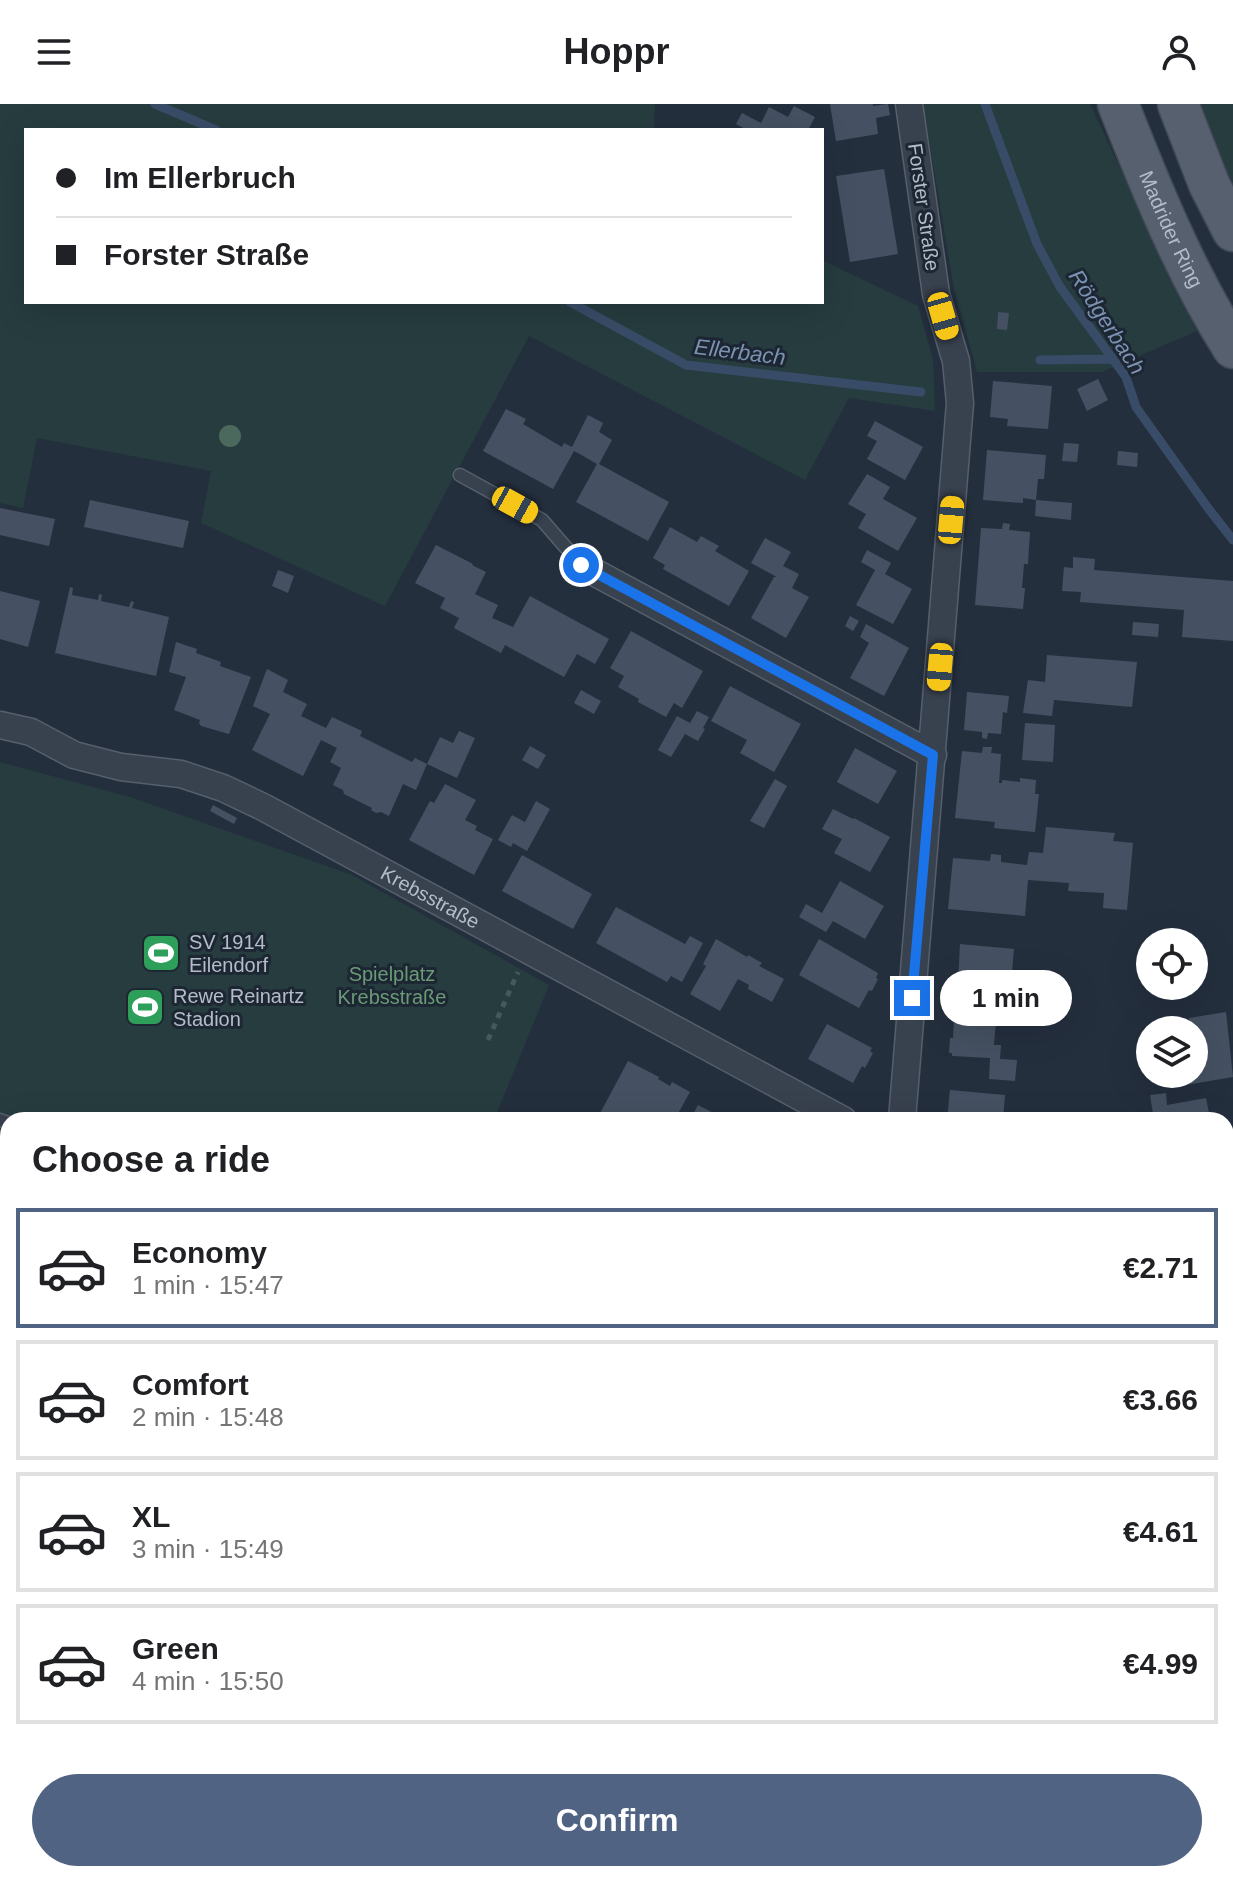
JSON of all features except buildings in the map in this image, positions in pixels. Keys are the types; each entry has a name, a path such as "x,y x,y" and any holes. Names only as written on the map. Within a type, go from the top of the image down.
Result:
{"main road":[{"name":"Madrider Ring","path":"1118,104 1158,208 1214,319 1233,348"},
{"path":"1178,104 1209,184 1233,231"}],"street":[{"name":"Forster Straße","path":"903,1112 960,403 956,361 936,294 909,104"},
{"path":"581,565 933,755"},
{"name":"Krebsstraße","path":"0,725 31,732 74,755 121,767 181,774 223,788 277,814 828,1112"}],"lane":[{"path":"460,475 542,520 581,565"}],"path":[{"path":"488,1040 530,950"}],"green space":[{"path":"0,104 655,104 654,128 24,128 24,304 824,304 824,261 918,306 933,360 935,411 849,398 805,480 529,336 385,606 201,523 211,471 37,438 23,508 0,503"},
{"path":"923,104 1090,104 1197,331 1102,372 977,372 954,289"},
{"path":"1201,104 1233,104 1233,184 1228,175"},
{"name":"SV 1914 Eilendorf","path":"0,762 130,797 352,875 549,985 497,1112 0,1112"}],"waterway":[{"name":"Ellerbach","path":"155,104 211,128"},
{"name":"Rödgerbach","path":"985,104 1037,244 1060,287 1126,377 1136,407 1233,540"},
{"name":"Ellerbach","path":"574,304 686,365 921,392"},
{"name":"Ellerbach","path":"1040,360 1112,359"}],"place":[{"name":"SV 1914 Eilendorf","path":"161,953"},
{"name":"Rewe Reinartz Stadion","path":"145,1007"}],"route":[{"path":"581,565 933,755 912,998"}],"park label":[{"name":"Spielplatz Krebsstraße","path":"392,986"}]}
